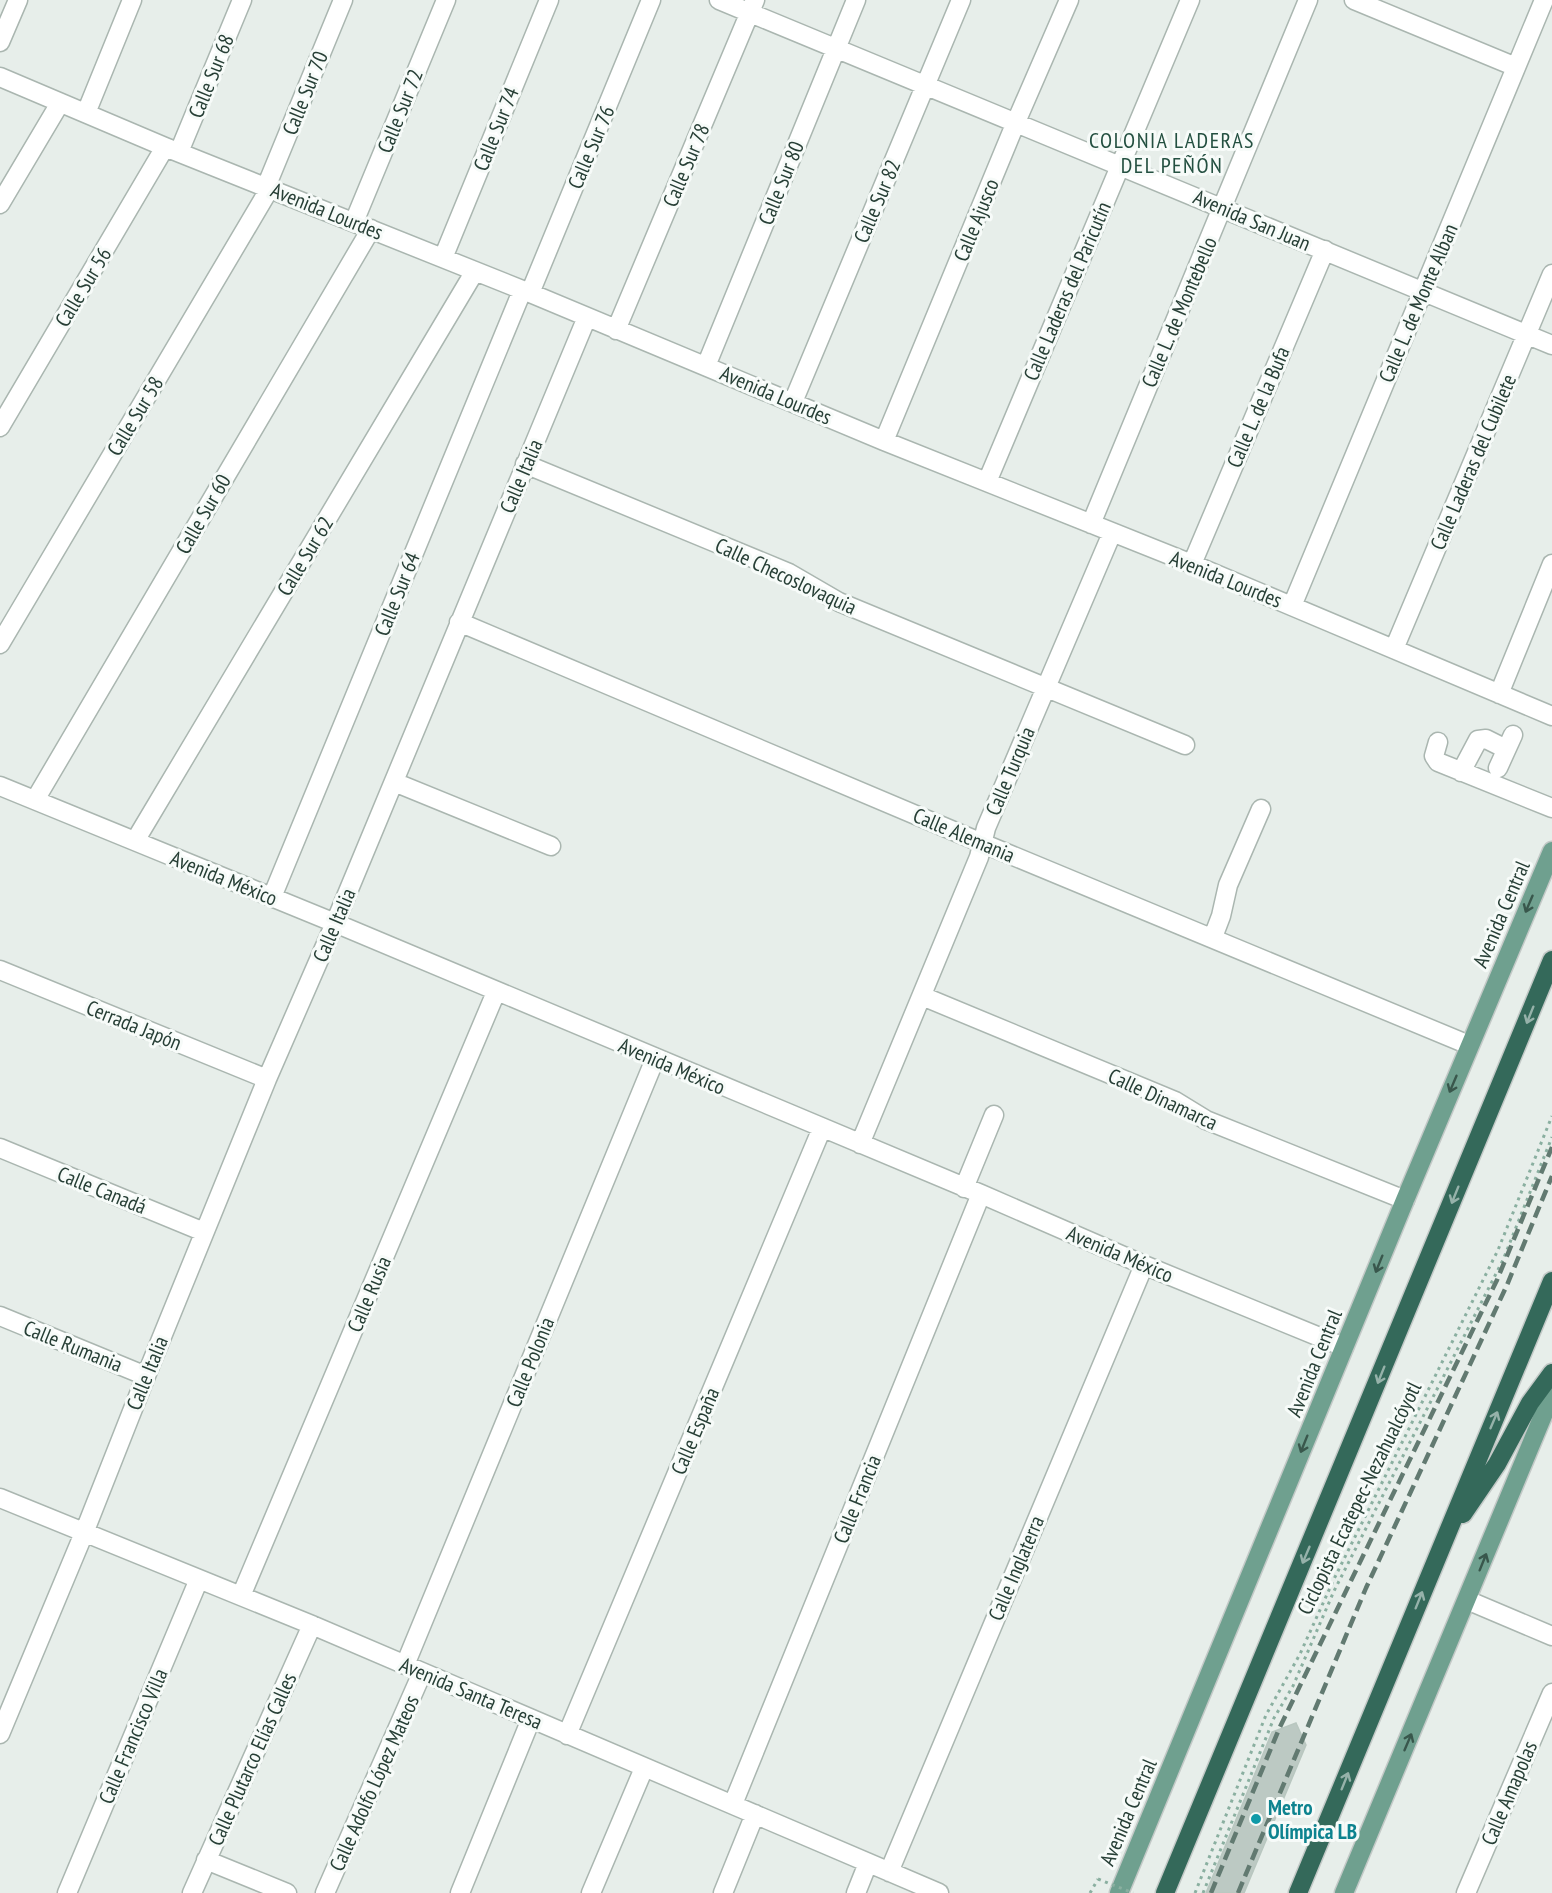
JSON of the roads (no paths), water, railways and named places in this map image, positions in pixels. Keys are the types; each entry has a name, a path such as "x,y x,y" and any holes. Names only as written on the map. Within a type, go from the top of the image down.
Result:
{"highway":[{"path":"1165,1893 1552,960"},
{"path":"1298,1893 1552,1281"},
{"path":"1441,1548 1497,1464 1530,1403 1552,1373"}],"main road":[{"name":"Avenida Central","path":"1119,1893 1469,1045 1552,850"},
{"path":"1344,1893 1552,1394"}],"street":[{"path":"0,42 18,0"},
{"path":"86,113 132,0"},
{"name":"Calle Sur 68","path":"172,149 242,0"},
{"name":"Calle Sur 70","path":"268,187 343,0"},
{"name":"Calle Sur 72","path":"363,226 446,0"},
{"name":"Calle Sur 74","path":"442,258 549,0"},
{"name":"Calle Sur 76","path":"526,292 651,0"},
{"name":"Avenida San Juan","path":"719,0 752,7 835,49 1552,345"},
{"name":"Calle Sur 80","path":"706,366 856,0"},
{"name":"Calle Sur 82","path":"793,402 961,0"},
{"name":"Calle Ajusco","path":"884,441 1069,0"},
{"name":"Calle Laderas del Paricutín","path":"987,483 1190,0"},
{"name":"Calle L. de Montebello","path":"1091,524 1308,0"},
{"path":"1354,0 1515,67"},
{"name":"Calle L. de Monte Alban","path":"1292,606 1544,0"},
{"name":"Calle Sur 78","path":"616,330 752,7"},
{"name":"Avenida Lourdes","path":"0,77 884,441 1192,564 1552,716"},
{"path":"0,204 60,102"},
{"name":"Calle Sur 56","path":"0,427 172,149"},
{"name":"Calle Sur 58","path":"0,644 268,187"},
{"name":"Calle Sur 60","path":"35,800 363,226"},
{"name":"Calle L. de la Bufa","path":"1192,564 1325,250"},
{"name":"Calle Sur 62","path":"135,841 475,271"},
{"name":"Calle Laderas del Cubilete","path":"1394,649 1552,274"},
{"name":"Calle Sur 64","path":"272,897 526,292"},
{"name":"Calle Italia","path":"0,1734 84,1533 267,1079 335,923 587,317"},
{"name":"Calle Checoslovaquia","path":"525,464 789,573 839,602 1185,745"},
{"name":"Calle Turquia","path":"860,1144 979,857 986,828 1112,533"},
{"path":"1499,694 1552,564"},
{"name":"Calle Alemania","path":"459,622 982,843 1469,1045"},
{"path":"1461,772 1478,740 1486,739 1510,742 1498,768"},
{"path":"1438,742 1434,756 1436,761 1552,808"},
{"path":"394,782 551,846"},
{"name":"Avenida México","path":"0,786 335,923 981,1194 1144,1265 1344,1347"},
{"path":"1212,937 1221,915 1228,885 1261,809"},
{"name":"Cerrada Japón","path":"0,970 267,1079"},
{"name":"Calle Rusia","path":"241,1596 496,992"},
{"name":"Calle Dinamarca","path":"922,996 1175,1101 1206,1120 1405,1200"},
{"name":"Calle Polonia","path":"405,1665 655,1059"},
{"path":"964,1188 994,1115"},
{"name":"Calle España","path":"567,1735 822,1128"},
{"name":"Calle Canadá","path":"0,1148 204,1232"},
{"name":"Calle Francia","path":"733,1804 981,1194"},
{"name":"Calle Inglaterra","path":"889,1872 1144,1265"},
{"name":"Calle Rumania","path":"0,1316 146,1376"},
{"name":"Avenida Santa Teresa","path":"0,1498 312,1625 939,1893"},
{"name":"Calle Francisco Villa","path":"67,1893 199,1579"},
{"path":"1467,1600 1552,1636"},
{"name":"Calle Plutarco Elías Calles","path":"192,1893 312,1625"},
{"name":"Calle Adolfo López Mateos","path":"325,1893 422,1673"},
{"name":"Calle Amapolas","path":"1466,1893 1552,1692"},
{"path":"460,1893 531,1719"},
{"path":"591,1893 644,1768"},
{"path":"723,1893 755,1814"},
{"path":"206,1860 287,1893"},
{"path":"856,1893 868,1863"}],"railway":[{"path":"1211,1893 1279,1729 1497,1280 1552,1147"},
{"path":"1238,1893 1366,1588 1507,1285 1552,1176"}],"place":[{"name":"Metro Olímpica LB","path":"1256,1819"}],"district":[{"name":"COLONIA LADERAS DEL PEÑÓN","path":"1172,152"}]}
